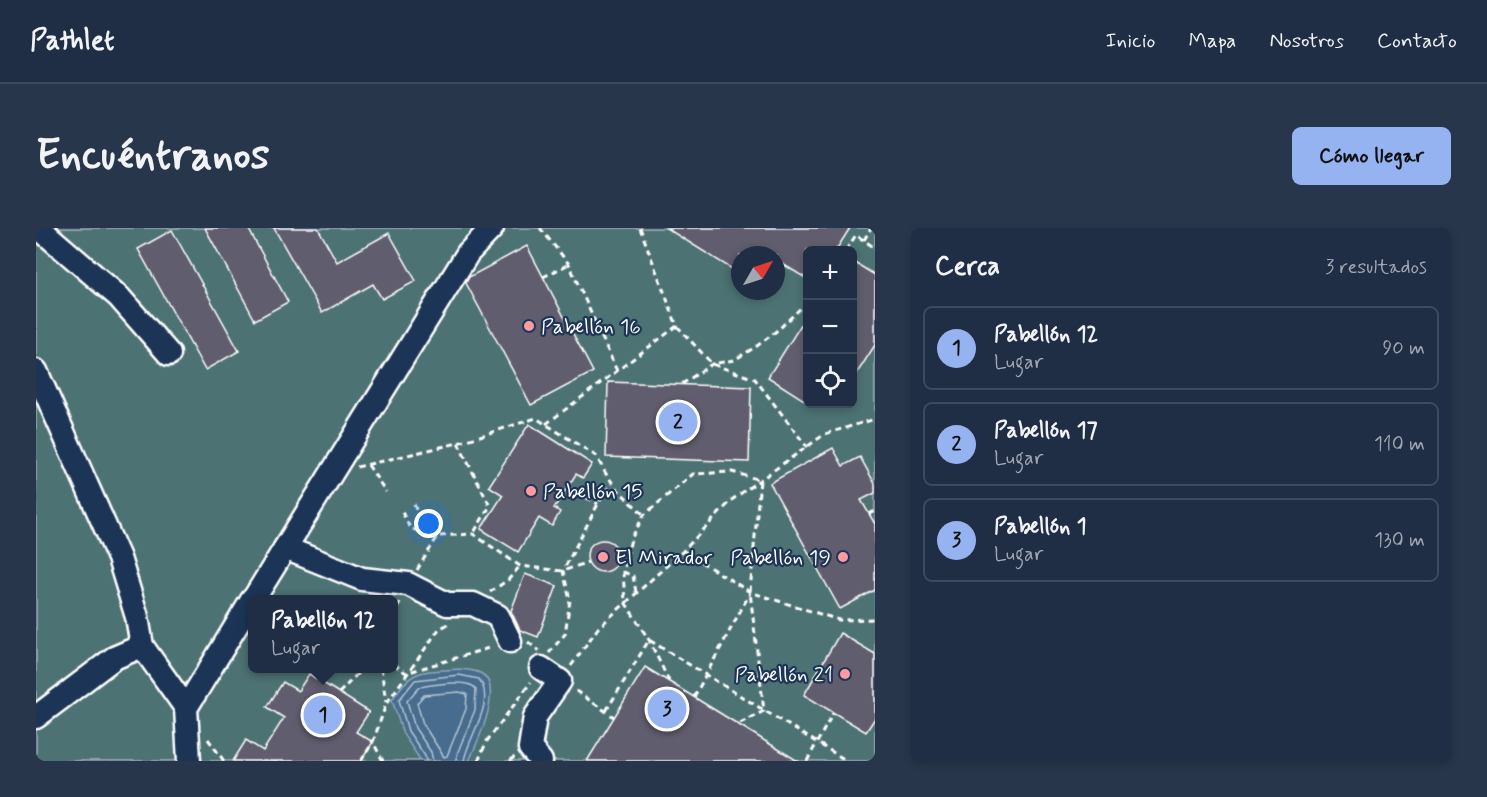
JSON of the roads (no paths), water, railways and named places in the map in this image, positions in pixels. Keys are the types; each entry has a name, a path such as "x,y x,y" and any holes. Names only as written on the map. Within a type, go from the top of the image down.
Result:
{"lane":[{"path":"39,228 119,297 169,354"},
{"path":"256,595 468,253 492,228"},
{"path":"36,370 119,558 137,617 142,646 186,708 189,761"},
{"path":"285,548 362,579 408,584 447,604 473,604 498,616 510,641"},
{"path":"186,708 248,608"},
{"path":"36,717 114,658 142,646"},
{"path":"541,761 530,748 535,717 560,681 543,664"}],"water":[{"path":"459,669 482,674 488,681 490,703 478,742 469,761 421,761 403,734 392,700 412,676 427,671"}],"place":[{"name":"Pabellón 16","path":"529,326"},
{"name":"Pabellón 17","path":"678,422"},
{"name":"Pabellón 15","path":"531,491"},
{"name":"El Mirador","path":"603,557"},
{"name":"Pabellón 19","path":"843,557"},
{"name":"Pabellón 21","path":"845,674"},
{"name":"Pabellón 1","path":"667,709"},
{"name":"Pabellón 12","path":"323,715"}]}
